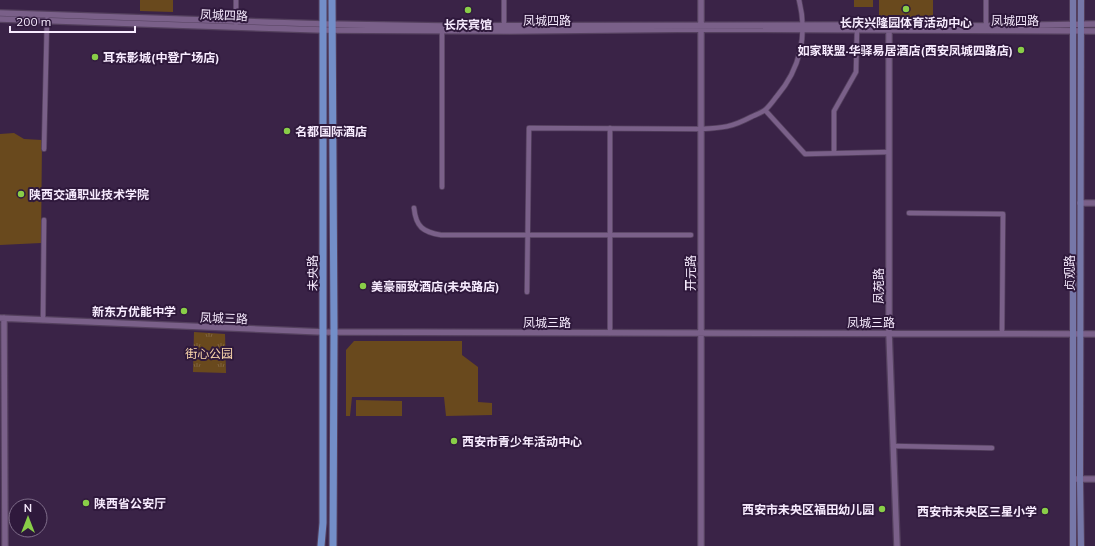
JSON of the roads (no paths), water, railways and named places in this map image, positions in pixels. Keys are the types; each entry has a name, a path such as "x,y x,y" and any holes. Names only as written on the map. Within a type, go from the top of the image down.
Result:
{"main road":[{"name":"未央路","path":"321,546 323,523 323,0"},
{"name":"未央路","path":"332,0 334,332 333,546"},
{"name":"贞观路","path":"1073,0 1073,334 1076,479 1080,546"},
{"name":"贞观路","path":"1073,546 1080,334 1081,0"}],"street":[{"path":"236,0 236,24"},
{"path":"504,0 504,29"},
{"name":"开元路","path":"701,546 702,0"},
{"path":"527,292 529,128 701,129 720,128 735,125 765,110 783,88 797,64 802,46 803,28 799,0"},
{"path":"986,0 986,26"},
{"name":"凤城四路","path":"0,13 47,18"},
{"path":"44,149 47,18"},
{"name":"凤城四路","path":"0,19 47,18 323,27 442,29 986,26 1073,28"},
{"name":"凤城四路","path":"1081,28 1095,24"},
{"name":"凤城四路","path":"803,28 857,30 889,27 1081,28 1095,31"},
{"name":"凤苑路","path":"889,27 889,333 897,546"},
{"path":"442,29 442,186"},
{"path":"834,154 834,111 856,72 857,30"},
{"path":"765,110 805,154 889,152"},
{"path":"610,128 610,334"},
{"path":"1080,203 1095,203"},
{"path":"414,208 415,216 420,226 429,233 441,235 691,235"},
{"path":"909,213 1003,214 1002,333"},
{"path":"44,220 44,320"},
{"path":"2,318 5,546"},
{"name":"凤城三路","path":"2,318 323,332 610,334 1095,334"},
{"path":"893,446 992,448"},
{"path":"1076,479 1095,479"}],"place":[{"name":"长庆兴隆园体育活动中心","path":"906,9"},
{"name":"长庆宾馆","path":"468,10"},
{"name":"如家联盟·华驿易居酒店(西安凤城四路店)","path":"1021,50"},
{"name":"耳东影城(中登广场店)","path":"95,57"},
{"name":"名都国际酒店","path":"287,131"},
{"name":"陕西交通职业技术学院","path":"21,194"},
{"name":"美豪丽致酒店(未央路店)","path":"363,286"},
{"name":"新东方优能中学","path":"184,311"},
{"name":"西安市青少年活动中心","path":"454,441"},
{"name":"陕西省公安厅","path":"86,503"},
{"name":"西安市未央区福田幼儿园","path":"882,509"},
{"name":"西安市未央区三星小学","path":"1045,511"}],"park label":[{"name":"街心公园","path":"209,353"}]}
